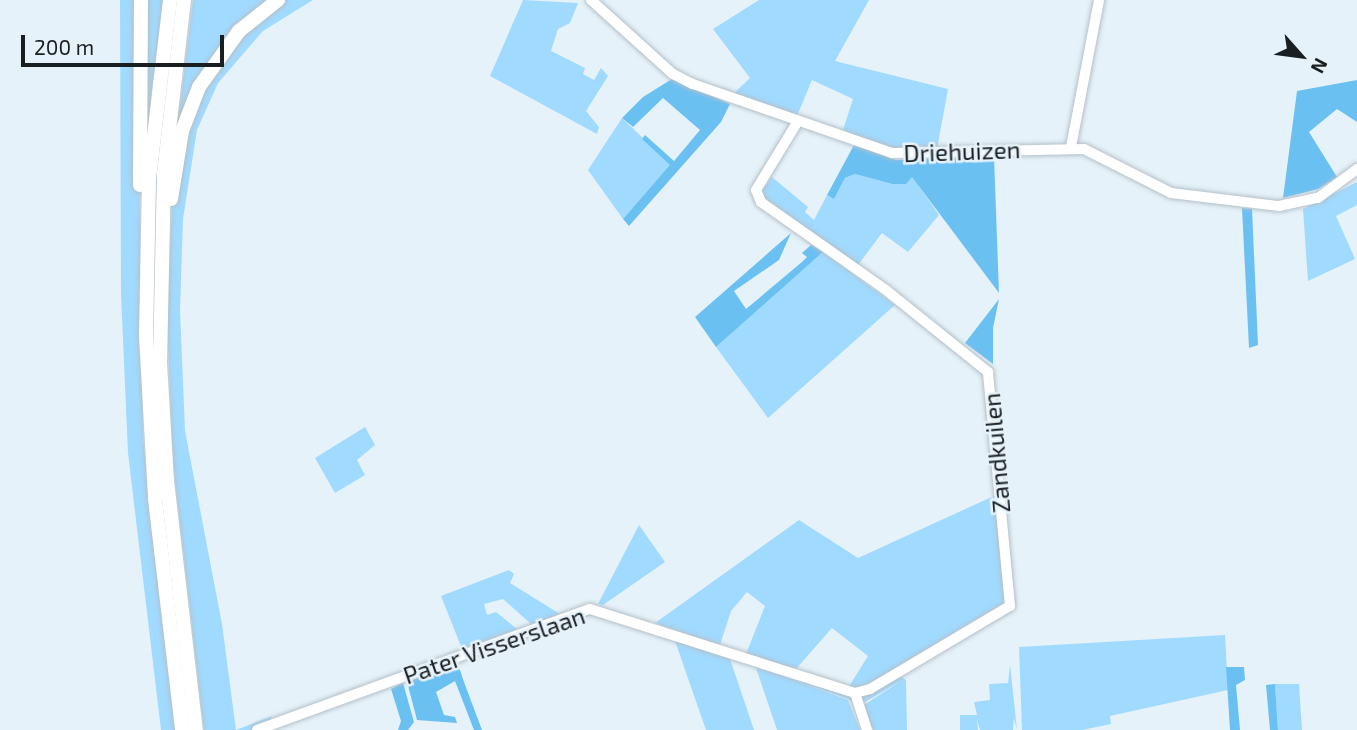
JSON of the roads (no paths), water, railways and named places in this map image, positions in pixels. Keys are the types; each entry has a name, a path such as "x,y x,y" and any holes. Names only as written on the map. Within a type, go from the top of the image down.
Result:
{"highway":[{"path":"141,0 141,247 145,267"},
{"path":"170,0 156,96 145,267 149,418 182,730"},
{"path":"184,0 170,99 160,245 160,363 167,481 196,730"},
{"path":"160,245 180,141 194,97 231,40 278,0"}],"street":[{"name":"Driehuizen","path":"591,0 673,74 798,121 905,154 1071,147 1097,154 1171,193 1279,206 1318,198 1356,172"},
{"path":"1071,147 1099,0"},
{"name":"Zandkuilen","path":"798,121 756,190 761,202 983,363 990,380 1010,606 870,690 855,693"},
{"name":"Pater Visserslaan","path":"257,730 590,609 855,693"},
{"path":"855,693 867,730"}]}
